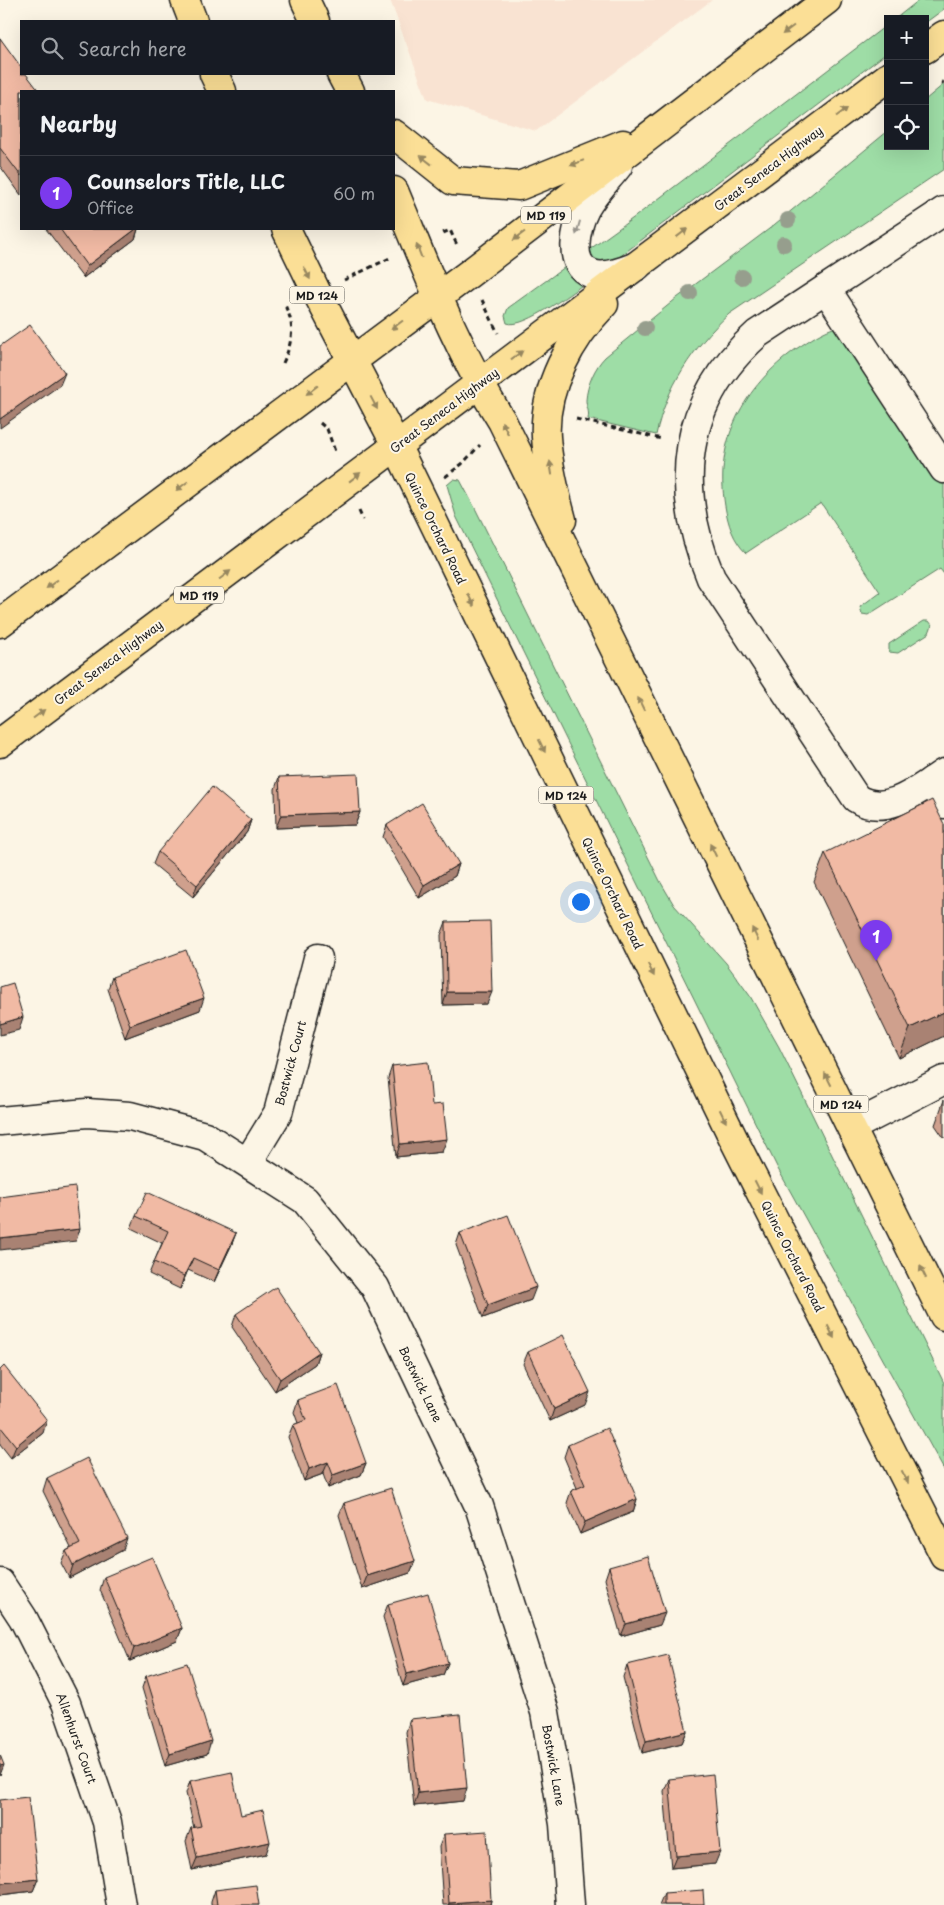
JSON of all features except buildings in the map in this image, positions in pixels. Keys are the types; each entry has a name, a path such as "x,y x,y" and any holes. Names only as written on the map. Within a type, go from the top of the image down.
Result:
{"main road":[{"path":"186,0 193,20"},
{"path":"305,0 315,20"},
{"name":"MD 119","path":"0,623 436,296 470,273 827,0"},
{"path":"929,46 944,35"},
{"path":"214,75 222,90"},
{"path":"342,75 349,90"},
{"name":"Great Seneca Highway","path":"0,743 510,360 644,263 884,81"},
{"path":"395,135 453,181 519,186 645,139"},
{"name":"MD 124","path":"395,194 436,296 478,385 502,422 944,1316"},
{"name":"Quince Orchard Road","path":"286,230 351,360 396,445 736,1144 944,1555"},
{"path":"573,566 556,494 548,447 548,408 555,380 572,344 598,310 644,263"}],"street":[{"path":"644,263 614,273 593,274 582,266 576,251 578,226 585,209 600,187 645,139"},
{"path":"940,786 880,806 867,804 852,794 711,578 698,544 693,524 688,481 691,445 703,404 732,358 757,334 944,211"},
{"path":"826,289 944,470"},
{"name":"Bostwick Court","path":"248,1162 278,1113 318,958"},
{"path":"852,1127 944,1080"},
{"name":"Bostwick Lane","path":"0,1121 87,1113 130,1116 205,1136 305,1200 374,1287 479,1506 545,1712 564,1824 570,1905"},
{"name":"Allenhurst Court","path":"0,1583 23,1618 66,1703 107,1822 121,1905"}],"path":[{"path":"450,230 510,360"},
{"path":"298,401 326,429 363,520"},
{"path":"568,418 691,445"},
{"path":"421,498 462,464 502,422"}],"shaded area":[{"path":"390,0 712,0 536,131 427,99"}],"green space":[{"path":"919,0 944,0 944,9 929,20 929,15 900,15"},
{"path":"884,27 884,55 576,290 551,307 526,320 507,323 505,316 508,308 636,216"},
{"path":"944,84 944,169 729,314 704,340 683,369 667,401 656,435 588,419 589,414 586,400 588,388 595,371 605,357 677,298 769,229 884,134 884,150 929,150 929,97"},
{"path":"840,326 944,483 944,574 940,569 868,615 862,614 860,607 880,592 821,503 746,553 732,531 725,506 724,459 729,437 737,417 748,398 761,380 796,349 822,333"},
{"path":"454,479 460,480 476,510 660,881 674,905 726,963 750,996 779,1047 944,1383 944,1470 778,1169 456,516 447,485"},
{"path":"924,621 929,621 932,625 929,633 898,653 889,652 889,644"}],"place":[{"name":"Counselors Title, LLC","path":"876,961"}]}
